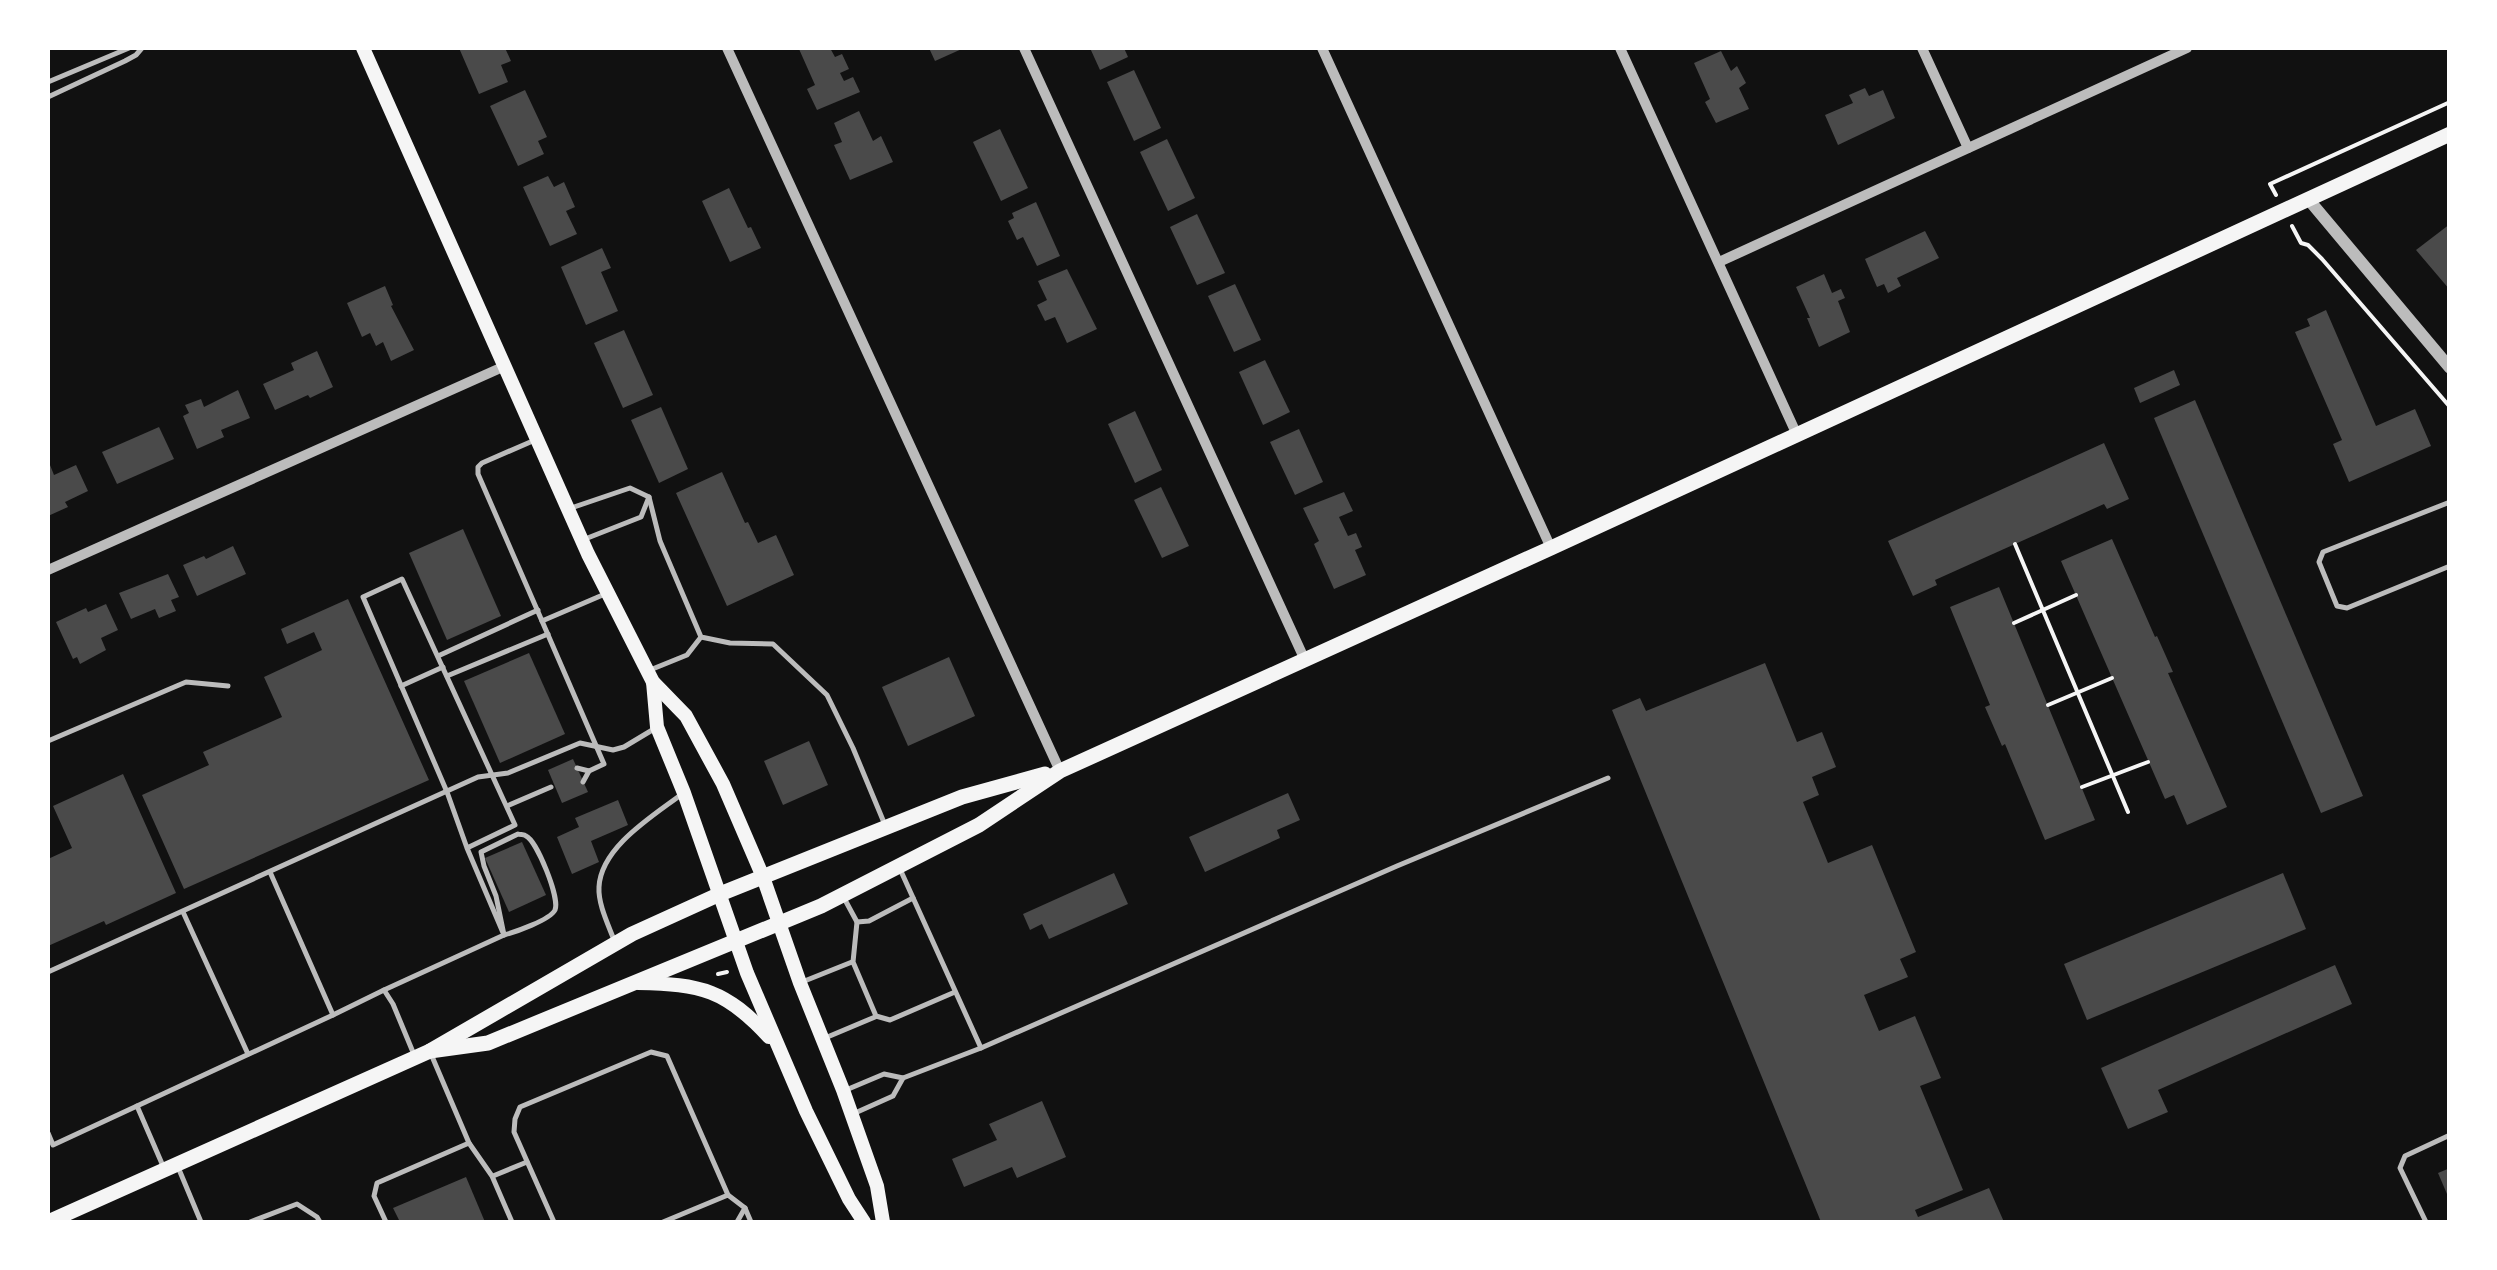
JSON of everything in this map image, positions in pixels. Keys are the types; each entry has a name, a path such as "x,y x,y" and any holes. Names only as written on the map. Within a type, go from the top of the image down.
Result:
{"main road":[{"path":"363,48 582,540 651,676 686,716 723,784 844,1090 877,1186 883,1222"},
{"path":"48,1222 423,1055 615,944 720,894 962,797 1060,770 2450,134"},
{"path":"651,676 657,727 747,973 826,1152 864,1222"},
{"path":"423,1055 488,1042 843,896 979,825 1060,770"},
{"path":"632,983 682,983 712,992 746,1012 780,1048"}],"street":[{"path":"727,48 1060,770"},
{"path":"1024,48 1304,658"},
{"path":"1322,48 1551,548"},
{"path":"1620,48 1797,435"},
{"path":"1922,48 1968,148"},
{"path":"1719,262 2187,48"},
{"path":"2309,200 2450,368"},
{"path":"48,570 506,366"}],"lane":[{"path":"48,82 128,48"},
{"path":"48,97 136,56 142,48"},
{"path":"538,439 482,463 478,474 604,764 590,770 577,768"},
{"path":"568,509 630,488 650,498"},
{"path":"582,540 641,517 650,498"},
{"path":"650,498 660,541 701,637"},
{"path":"2450,502 2323,552 2319,562 2338,606 2348,608 2450,566"},
{"path":"467,848 515,825 402,579 362,597 447,792 467,848 504,935"},
{"path":"542,621 608,593"},
{"path":"438,656 538,610"},
{"path":"447,676 548,634"},
{"path":"651,676 687,654 701,637"},
{"path":"701,637 730,643 772,644 827,695 886,828"},
{"path":"401,686 443,667"},
{"path":"48,741 186,682 228,686"},
{"path":"48,972 478,777 508,773 580,743 613,750 624,748 657,727"},
{"path":"583,782 590,770"},
{"path":"551,787 552,778"},
{"path":"844,1090 884,1074 903,1078 980,1048 1608,778"},
{"path":"506,806 551,787"},
{"path":"551,787 558,793"},
{"path":"615,944 598,889 602,871 612,852 684,793"},
{"path":"48,1134 50,1147 551,914 555,909 555,890 526,835 518,834 481,852 504,935"},
{"path":"898,866 980,1048"},
{"path":"270,872 334,1014"},
{"path":"843,896 857,922 852,962 876,1016"},
{"path":"857,922 869,921 913,898"},
{"path":"183,912 248,1054"},
{"path":"800,984 852,962"},
{"path":"384,990 469,1143 492,1176 512,1222"},
{"path":"822,1039 876,1016 890,1020 956,992"},
{"path":"554,1222 514,1132 520,1107 650,1052 667,1056 728,1195 745,1208 752,1222"},
{"path":"852,1114 894,1096 903,1078"},
{"path":"137,1106 202,1222"},
{"path":"2426,1222 2400,1168 2405,1156 2450,1135"},
{"path":"386,1222 374,1196 377,1183 469,1143"},
{"path":"492,1176 527,1162"},
{"path":"663,1222 728,1195"},
{"path":"250,1222 297,1204 320,1222"},
{"path":"737,1222 745,1208"}],"path":[{"path":"2270,185 2450,102"},
{"path":"2300,240 2322,259 2450,407"},
{"path":"2015,544 2128,812"},
{"path":"2014,623 2076,595"},
{"path":"2048,706 2112,678"},
{"path":"2082,787 2148,762"},
{"path":"718,974 727,972"}],"building":[{"path":"459,48 505,48 511,61 501,65 508,82 479,94"},
{"path":"830,48 835,57 842,54 849,69 840,73 844,81 853,77 860,92 817,110 807,89 815,85 799,49"},
{"path":"929,48 964,48 935,61"},
{"path":"1090,48 1124,48 1128,57 1100,70"},
{"path":"1721,51 1731,71 1737,66 1746,83 1739,88 1749,109 1716,123 1705,102 1710,99 1694,63"},
{"path":"1134,70 1161,128 1134,141 1107,82"},
{"path":"1865,88 1869,96 1883,90 1895,118 1838,145 1825,115 1853,103 1849,95"},
{"path":"525,90 547,137 538,141 544,154 518,166 490,106"},
{"path":"859,111 873,141 881,136 893,162 850,180 834,145 842,142 834,123"},
{"path":"1000,129 1028,188 1001,201 973,142"},
{"path":"1167,139 1195,198 1168,211 1140,152"},
{"path":"548,176 554,187 564,182 575,207 566,211 577,234 550,246 523,187"},
{"path":"729,188 761,248 730,262 702,201"},
{"path":"1036,202 1060,256 1037,266 1023,237 1017,240 1008,221 1014,218 1012,213"},
{"path":"1197,214 1225,273 1197,285 1170,227"},
{"path":"2450,224 2450,290 2416,250"},
{"path":"1925,231 1939,258 1897,278 1901,286 1888,293 1884,284 1877,287 1865,259"},
{"path":"602,248 611,268 601,272 618,311 586,325 561,267"},
{"path":"1067,269 1097,329 1067,343 1055,317 1045,321 1037,305 1047,300 1038,281"},
{"path":"1824,274 1832,293 1841,289 1845,298 1838,301 1850,332 1819,347 1796,287"},
{"path":"1235,284 1261,340 1234,352 1208,296"},
{"path":"385,286 414,350 391,361 383,342 376,346 370,333 362,337 347,303"},
{"path":"2326,310 2376,426 2415,409 2431,446 2349,482 2333,444 2342,440 2295,332 2310,326 2307,319"},
{"path":"624,330 653,395 623,408 594,343"},
{"path":"317,351 333,387 275,410 263,384 294,370 291,363"},
{"path":"1265,360 1290,412 1263,425 1239,372"},
{"path":"2174,370 2180,385 2140,403 2134,388"},
{"path":"238,390 250,418 221,430 224,437 197,449 183,416 189,413 185,405 201,399 204,407"},
{"path":"2195,400 2363,796 2321,813 2154,418"},
{"path":"661,407 688,469 659,483 631,420"},
{"path":"1135,411 1162,470 1135,483 1108,424"},
{"path":"159,427 174,459 117,484 102,452"},
{"path":"1299,429 1323,482 1295,495 1270,442"},
{"path":"2104,443 2129,499 2107,509 2104,504 1935,580 1937,585 1913,596 1888,541"},
{"path":"48,460 54,475 76,465 88,491 48,516"},
{"path":"722,472 758,543 776,535 794,575 727,606 676,493"},
{"path":"1161,487 1189,546 1162,558 1134,500"},
{"path":"1344,492 1353,511 1339,517 1348,536 1356,533 1362,547 1355,550 1366,575 1334,589 1314,544 1319,541 1303,508"},
{"path":"463,529 501,616 447,640 409,553"},
{"path":"2112,539 2173,672 2168,673 2227,807 2187,825 2174,795 2165,799 2061,561"},
{"path":"233,546 246,574 197,596 183,565"},
{"path":"168,574 179,597 171,600 176,611 159,618 155,609 131,619 119,593"},
{"path":"1999,587 2095,820 2045,840 2005,744 2002,746 1985,707 1990,705 1950,607"},
{"path":"348,599 429,780 184,889 142,795 209,765 203,752 282,717 264,677 322,650 314,632 287,644 281,629"},
{"path":"106,604 118,630 101,638 106,650 80,664 77,657 73,659 56,622 86,608 88,612"},
{"path":"529,653 565,734 500,763 464,681"},
{"path":"949,657 975,716 908,746 882,687"},
{"path":"1765,663 1797,742 1822,732 1836,767 1812,777 1819,795 1803,802 1828,863 1872,845 1916,952 1900,959 1908,977 1864,995 1879,1031 1915,1016 1941,1078 1920,1086 1963,1190 1915,1210 1918,1217 1989,1188 2004,1222 1821,1222 1612,710 1640,698 1646,711"},
{"path":"809,741 828,785 783,805 764,761"},
{"path":"573,759 588,792 562,803 548,770"},
{"path":"123,774 176,893 48,946 48,859 72,848 53,806"},
{"path":"1288,793 1300,820 1277,830 1280,838 1205,872 1189,837"},
{"path":"618,800 628,825 591,841 599,862 572,874 557,837 579,827 575,818"},
{"path":"522,842 546,895 509,912 485,858"},
{"path":"1114,873 1128,904 1049,939 1042,924 1030,930 1023,914"},
{"path":"2283,873 2306,929 2087,1020 2064,964"},
{"path":"2335,965 2352,1004 2158,1090 2168,1112 2128,1129 2101,1068"},
{"path":"1042,1101 1066,1157 1017,1178 1012,1167 964,1187 952,1159 997,1140 989,1124"},
{"path":"2450,1168 2450,1201 2438,1173"},
{"path":"466,1177 485,1222 400,1222 393,1208"}]}
